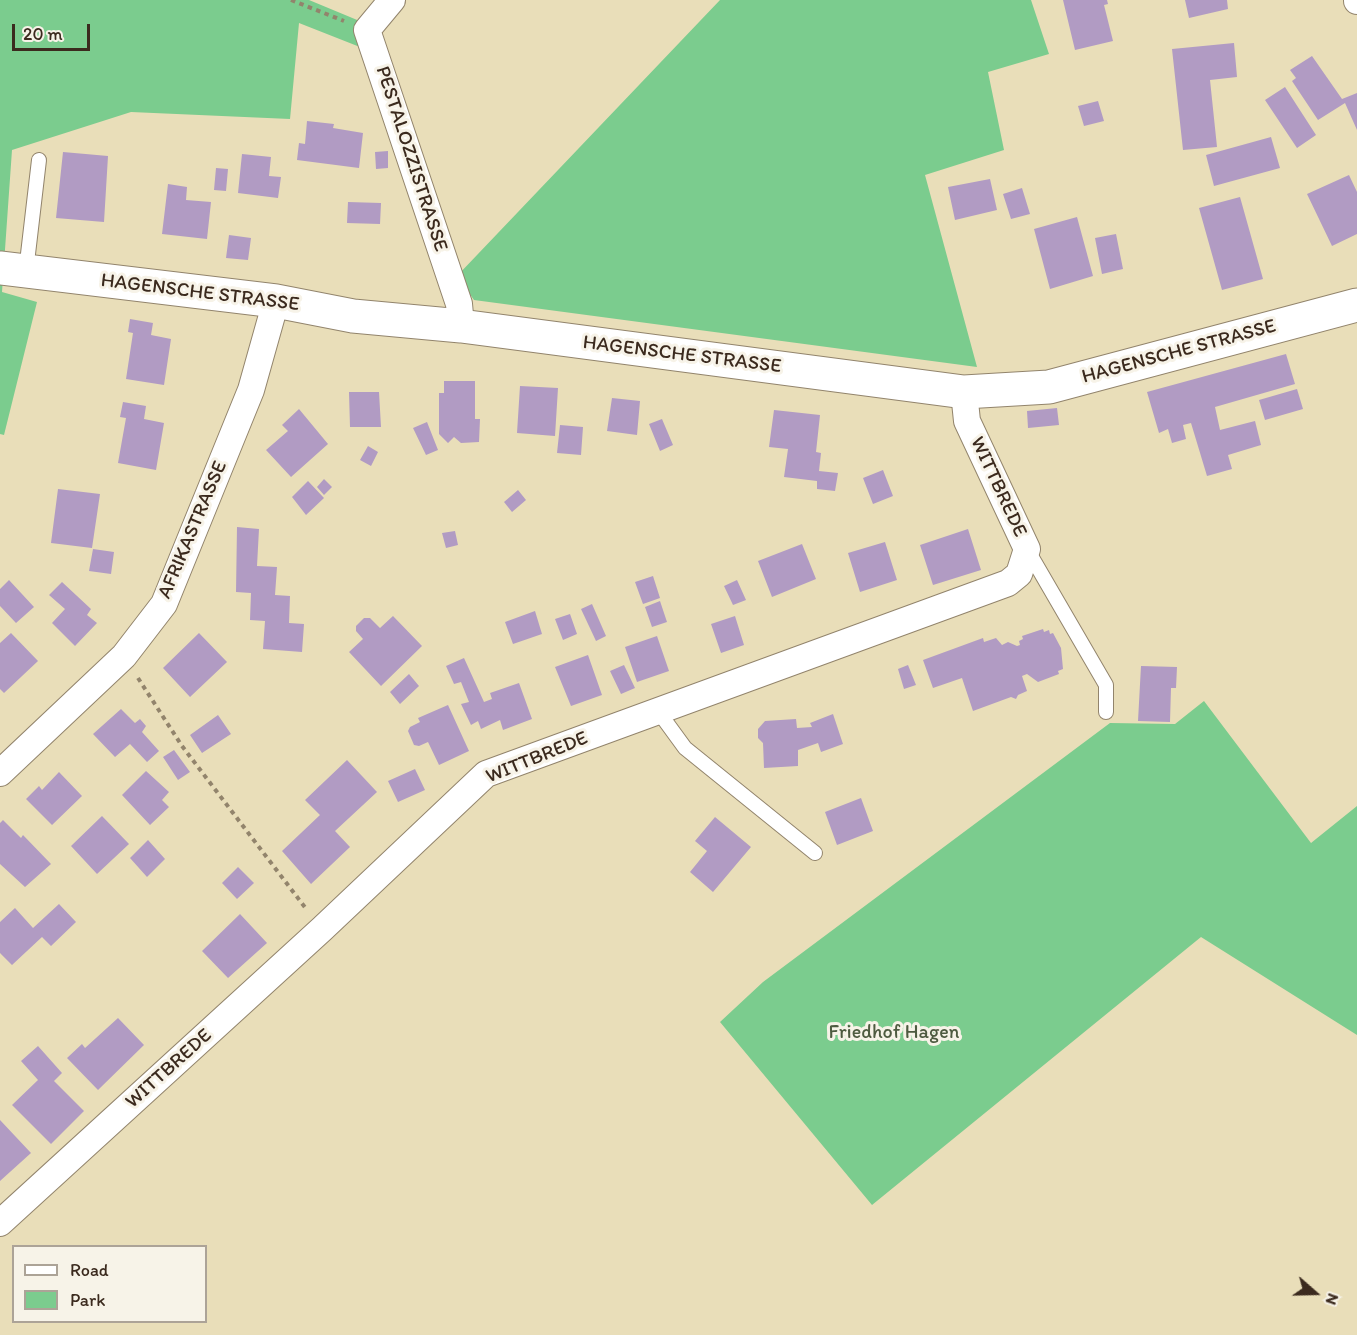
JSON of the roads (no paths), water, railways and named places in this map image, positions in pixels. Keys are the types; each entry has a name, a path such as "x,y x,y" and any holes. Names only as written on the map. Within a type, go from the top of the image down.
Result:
{"street":[{"name":"PESTALOZZISTRASSE","path":"392,0 368,30 459,304 462,326"},
{"name":"HAGENSCHE STRASSE","path":"13,270 276,301 353,316 462,326 964,392 1049,387 1357,305"},
{"name":"AFRIKASTRASSE","path":"0,773 124,656 164,604 251,390 276,301"},
{"name":"WITTBREDE","path":"0,1223 322,929 486,774 1008,583 1019,574 1027,549 967,421 964,392"}],"lane":[{"path":"13,270 39,160"},
{"path":"1027,549 1106,685 1106,712"},
{"path":"658,711 685,748 815,853"}],"park label":[{"name":"Friedhof Hagen","path":"894,1033"}]}
